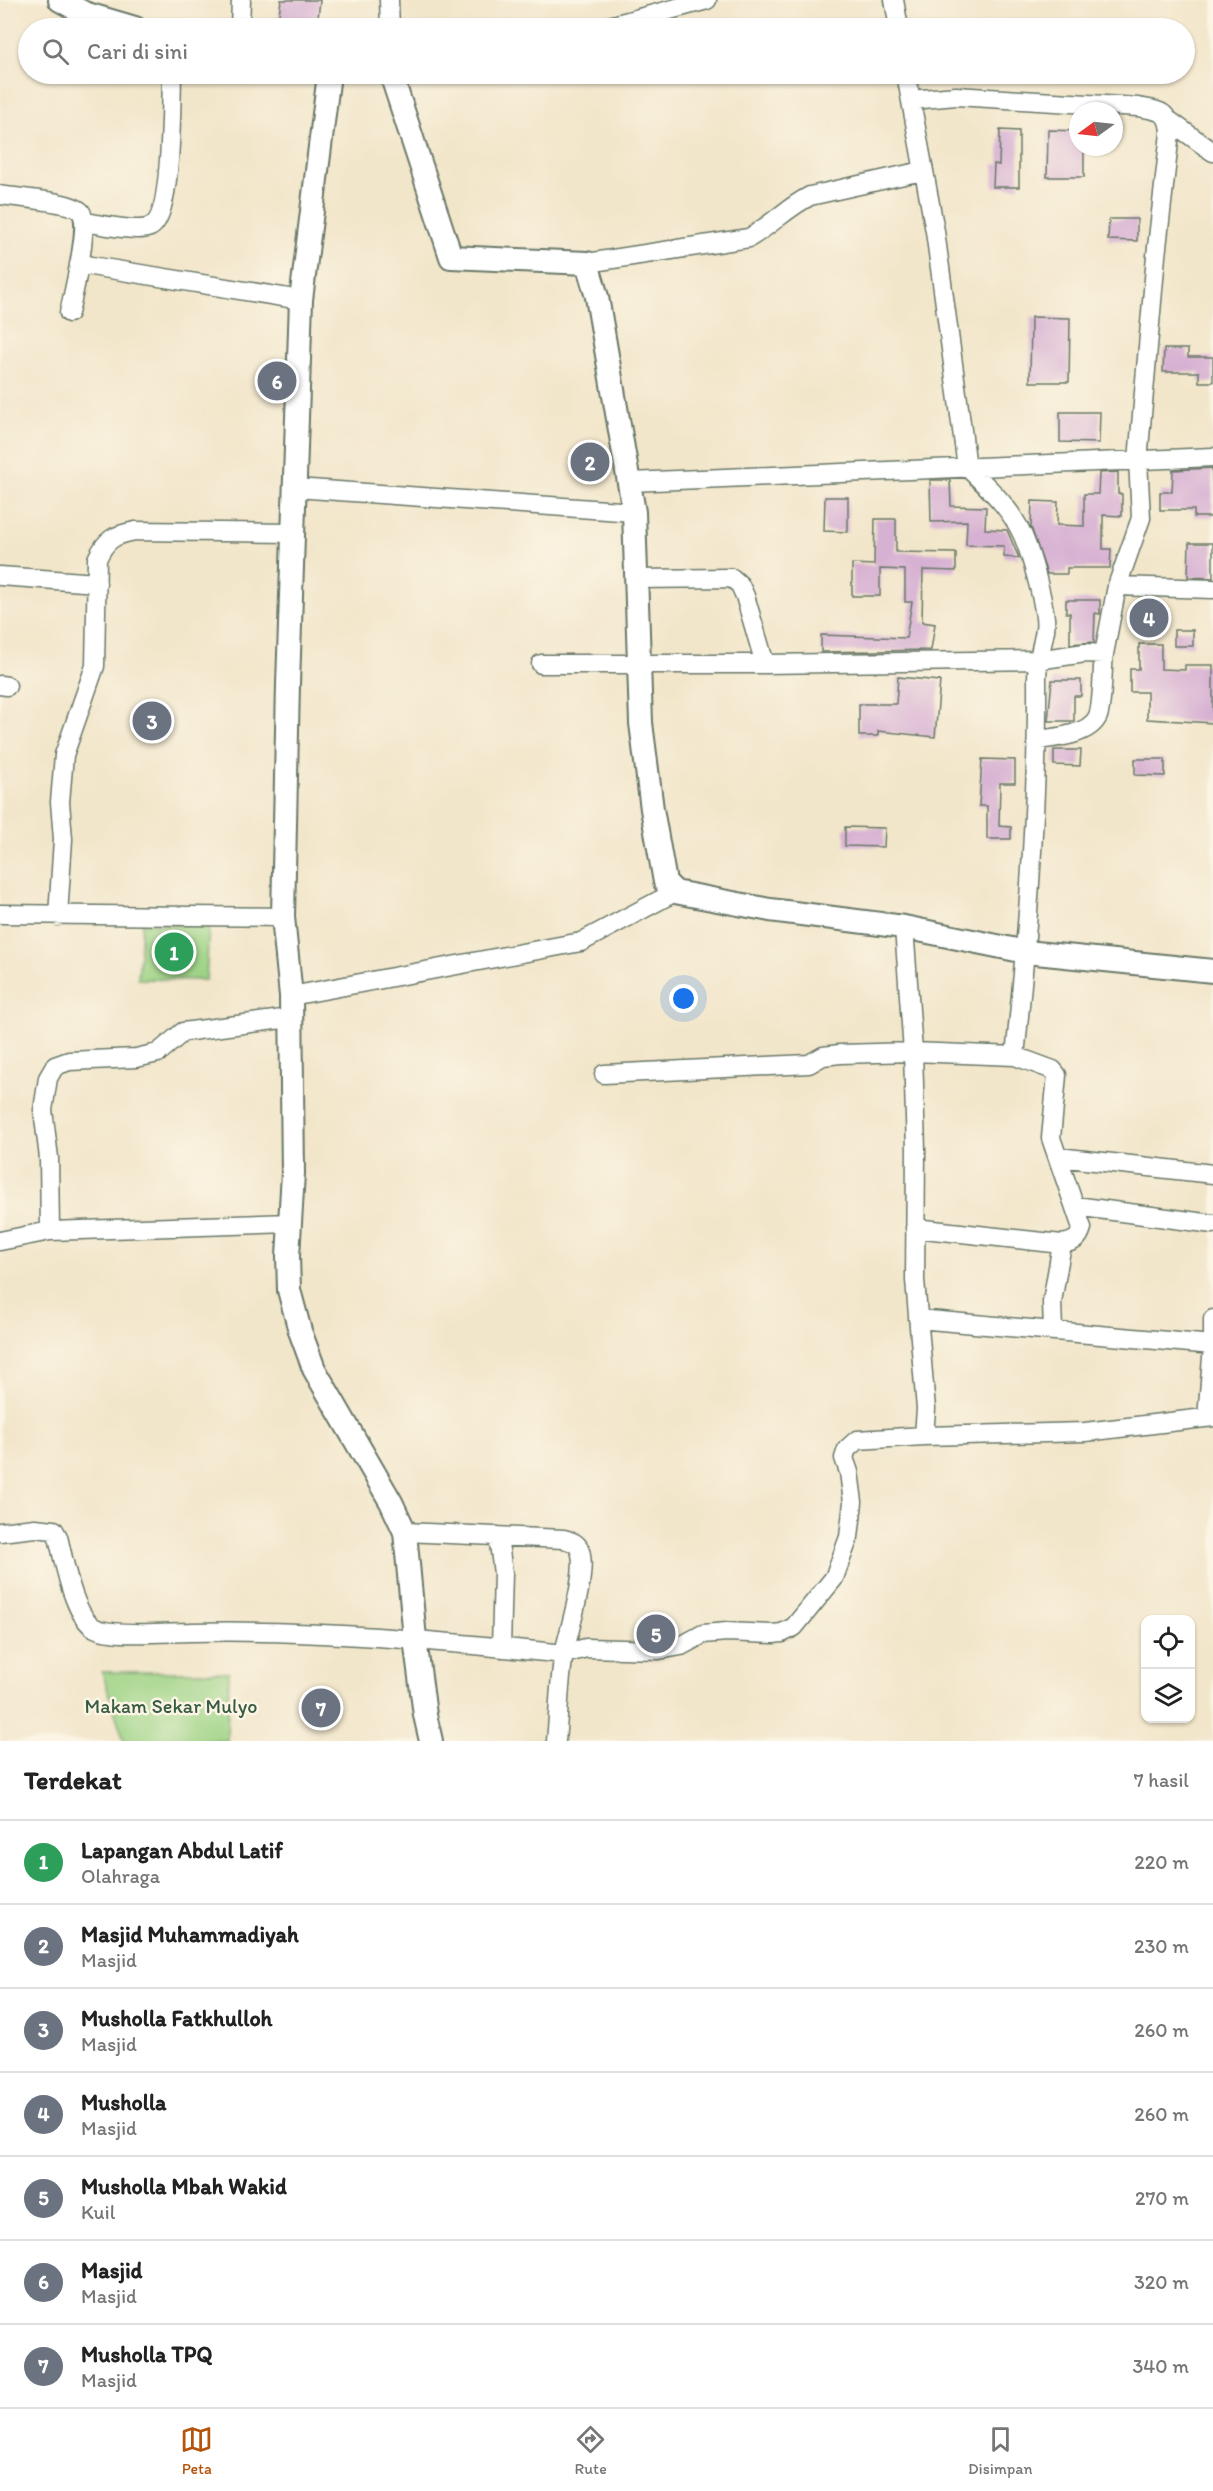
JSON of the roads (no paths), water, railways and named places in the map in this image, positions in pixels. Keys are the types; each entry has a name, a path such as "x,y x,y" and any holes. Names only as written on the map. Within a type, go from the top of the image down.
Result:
{"street":[{"path":"60,0 111,18"},
{"path":"240,18 241,0"},
{"path":"389,0 390,18"},
{"path":"640,18 707,0"},
{"path":"894,0 897,18"},
{"path":"85,222 142,229 152,226 158,219 164,205 168,174 172,84"},
{"path":"328,84 301,300 283,917 290,1007 294,1173 290,1223 289,1290 300,1331 314,1369 391,1502 405,1532 415,1639 425,1715 431,1741"},
{"path":"394,84 451,257 587,263 750,238 797,202 810,196 922,171"},
{"path":"908,84 922,171 935,231 967,467 1002,501 1018,524 1028,547 1046,628 1037,660 1037,740 1026,952 1015,1056"},
{"path":"911,100 956,96 1138,107 1162,111 1170,121 1213,152"},
{"path":"1037,740 1079,731 1090,726 1097,717 1104,654 1117,586 1141,518 1138,460 1170,121"},
{"path":"0,195 75,207 82,213 85,222 69,313"},
{"path":"587,263 597,297 634,512 641,723 652,809 665,882 675,892 770,910 904,927 1026,952 1213,971"},
{"path":"79,264 301,300"},
{"path":"630,482 1213,457"},
{"path":"296,488 634,512"},
{"path":"58,916 63,839 60,802 64,755 95,666 97,559 103,546 120,534 135,531 294,533"},
{"path":"0,576 97,583"},
{"path":"636,579 732,578 740,585 745,596 765,664"},
{"path":"1117,586 1213,589"},
{"path":"541,664 765,664 1037,660 1085,652 1104,654"},
{"path":"50,1231 49,1158 43,1110 48,1078 55,1066 69,1061 136,1058 158,1053 183,1032 581,942 675,892"},
{"path":"0,914 283,917"},
{"path":"904,927 913,1052 915,1228 918,1319 926,1409 924,1436"},
{"path":"604,1074 809,1065 823,1056 913,1052 1015,1056 1053,1070 1057,1075 1051,1138 1082,1228 1079,1236 1072,1242 1062,1244 915,1228"},
{"path":"1058,1157 1213,1174"},
{"path":"1075,1206 1213,1224"},
{"path":"0,1241 50,1231 290,1223"},
{"path":"1053,1330 1052,1302 1062,1244"},
{"path":"0,1532 35,1528 54,1530 78,1608 87,1622 104,1631 133,1633 253,1630 415,1639 564,1654 586,1648 659,1650 681,1646 703,1634 782,1633 794,1627 834,1578 849,1537 853,1502 849,1472 844,1458 847,1449 857,1440 1085,1432 1210,1417 1213,1318"},
{"path":"918,1319 1212,1345"},
{"path":"405,1532 564,1539 573,1541 579,1549 581,1565 564,1654 556,1741"},
{"path":"498,1536 503,1573 501,1648"}],"place":[{"name":"Masjid","path":"277,381"},
{"name":"Masjid Muhammadiyah","path":"590,462"},
{"name":"Musholla","path":"1149,618"},
{"name":"Musholla Fatkhulloh","path":"152,721"},
{"name":"Lapangan Abdul Latif","path":"174,952"},
{"name":"Musholla Mbah Wakid","path":"656,1634"},
{"name":"Musholla TPQ","path":"321,1708"}],"park label":[{"name":"Makam Sekar Mulyo","path":"171,1706"}]}
